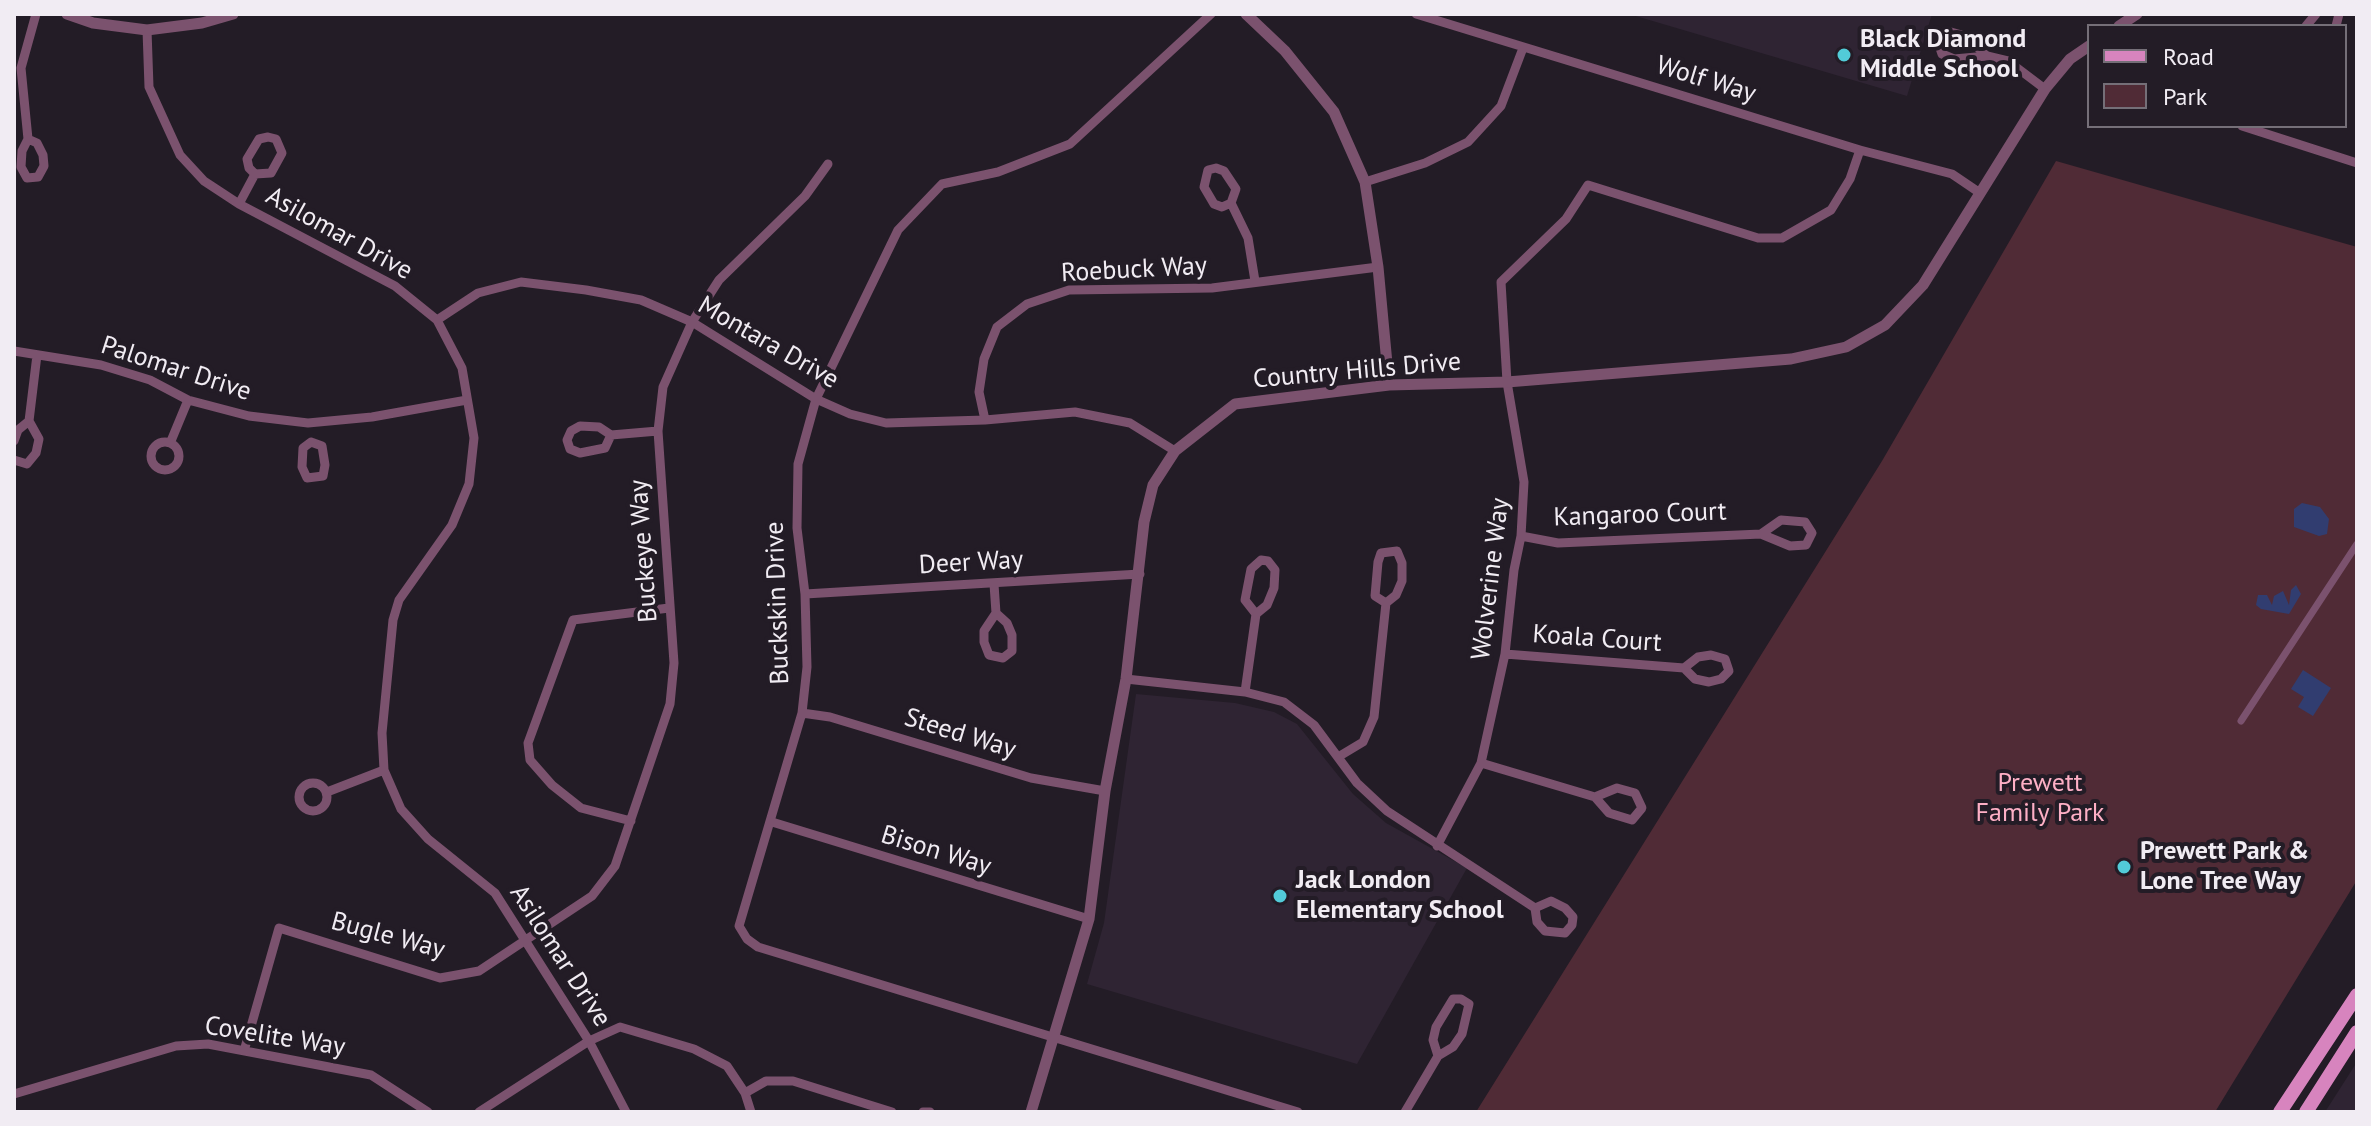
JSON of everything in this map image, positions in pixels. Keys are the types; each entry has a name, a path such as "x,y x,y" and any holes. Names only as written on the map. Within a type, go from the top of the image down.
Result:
{"main road":[{"path":"2280,1112 2357,995"},
{"path":"2306,1112 2357,1032"}],"street":[{"path":"28,139 21,68 36,14"},
{"path":"67,14 93,23 147,30 202,23 233,14"},
{"name":"Buckskin Drive","path":"1211,14 1070,144 998,172 942,184 898,230 816,399 798,464 797,528 805,594 807,667 802,713 739,926 747,939 758,947 1298,1112"},
{"path":"1246,14 1285,51 1334,112 1365,182 1378,267 1389,385"},
{"name":"Wolf Way","path":"1416,14 1860,150 1952,174 1980,193"},
{"name":"Asilomar Drive","path":"147,30 149,87 164,127 180,155 196,172 239,204 395,286 437,320 462,368 474,438 469,484 452,525 399,600 393,620 382,733 384,770 401,809 428,839 495,893 589,1041 626,1112"},
{"path":"1987,56 1965,36 1951,32 1943,36 1939,45 1942,54 1954,59 1987,56 2008,61 2045,89"},
{"name":"Country Hills Drive","path":"1031,1112 1089,919 1105,791 1126,679 1144,522 1153,485 1175,451 1235,404 1389,385 1507,382 1791,359 1846,347 1885,325 1923,285 2045,89 2070,59 2087,47"},
{"path":"1365,182 1425,163 1468,142 1501,106 1523,48"},
{"path":"2248,128 2357,163"},
{"name":"Wolverine Way","path":"1437,846 1481,763 1505,654 1521,536 1524,482 1507,382 1501,282 1566,219 1588,185 1758,238 1782,238 1831,210 1850,179 1860,150"},
{"name":"Buckeye Way","path":"526,943 592,896 615,866 670,704 674,663 658,431 663,387 692,322 719,280 805,196 828,164"},
{"path":"239,204 255,174"},
{"path":"1231,203 1248,238 1255,281"},
{"name":"Roebuck Way","path":"985,420 979,392 984,359 997,327 1027,304 1069,290 1212,288 1378,267"},
{"name":"Montara Drive","path":"437,320 478,293 521,282 641,300 692,322 816,399 850,414 886,423 985,420 1075,412 1130,423 1175,451"},
{"name":"Palomar Drive","path":"14,351 101,365 150,380 188,400 249,416 308,423 372,417 467,400"},
{"path":"14,460 27,464 36,453 39,439 29,421 37,355"},
{"path":"171,441 188,400"},
{"path":"14,441 18,430 29,421"},
{"path":"308,423 311,442"},
{"path":"611,435 605,448 580,453 570,449 567,440 571,431 580,426 599,427 611,435 658,431"},
{"name":"Kangaroo Court","path":"1521,536 1558,543 1761,534 1790,546 1806,545 1812,533 1805,522 1781,520 1761,534"},
{"path":"2241,721 2357,544"},
{"path":"1338,757 1363,742 1370,730 1386,603 1396,595 1402,581 1402,563 1397,551 1381,553 1378,562 1375,596 1386,603"},
{"path":"1245,692 1256,614 1267,605 1274,588 1275,570 1268,561 1261,560 1251,569 1245,600 1256,614"},
{"name":"Deer Way","path":"805,594 1140,574"},
{"path":"994,584 996,613 984,631 984,642 989,655 1003,658 1012,651 1012,635 1007,623 996,613"},
{"path":"631,821 581,808 552,785 530,760 528,743 573,620 669,608"},
{"name":"Koala Court","path":"1505,654 1684,668"},
{"path":"1126,679 1245,692 1284,702 1299,711 1373,798 1437,846 1535,908"},
{"name":"Steed Way","path":"802,713 830,717 1031,778 1105,791"},
{"path":"1481,763 1595,797 1609,813 1632,820 1642,808 1635,793 1617,788 1595,797"},
{"path":"327,792 384,770"},
{"name":"Bison Way","path":"772,822 1089,919"},
{"name":"Bugle Way","path":"244,1051 279,928 440,978 479,971 526,943"},
{"path":"1405,1112 1438,1056 1453,1047 1462,1034 1469,1004 1461,999 1453,999 1436,1027 1433,1040 1438,1056"},
{"path":"479,1112 589,1041 620,1027 694,1049 727,1066 745,1093 751,1112"},
{"name":"Covelite Way","path":"14,1094 176,1046 208,1044 371,1075 428,1112"},
{"path":"745,1093 766,1081 793,1081 892,1112"},
{"path":"923,1112 930,1112"}],"shaded area":[{"name":"Black Diamond Middle School","path":"1629,14 1932,14 1907,96"},
{"name":"Jack London Elementary School","path":"1136,694 1235,703 1274,712 1297,724 1353,794 1386,823 1467,868 1357,1064 1087,984 1104,923"},
{"path":"2357,1062 2357,1112 2325,1112"}],"green space":[{"name":"Prewett Family Park","path":"2056,161 2357,247 2357,880 2215,1112 1476,1112 1882,461"}],"water":[{"path":"2302,503 2320,507 2329,519 2327,534 2319,536 2294,527 2294,509"},
{"path":"2296,585 2301,594 2289,614 2261,609 2256,605 2258,595 2267,595 2272,605 2274,596 2283,591 2289,605 2291,590"},
{"path":"2303,670 2331,688 2313,716 2298,707 2304,697 2291,689"}],"place":[{"name":"Black Diamond Middle School","path":"1844,55"},
{"name":"Prewett Park & Lone Tree Way","path":"2124,867"},
{"name":"Jack London Elementary School","path":"1280,896"}]}
